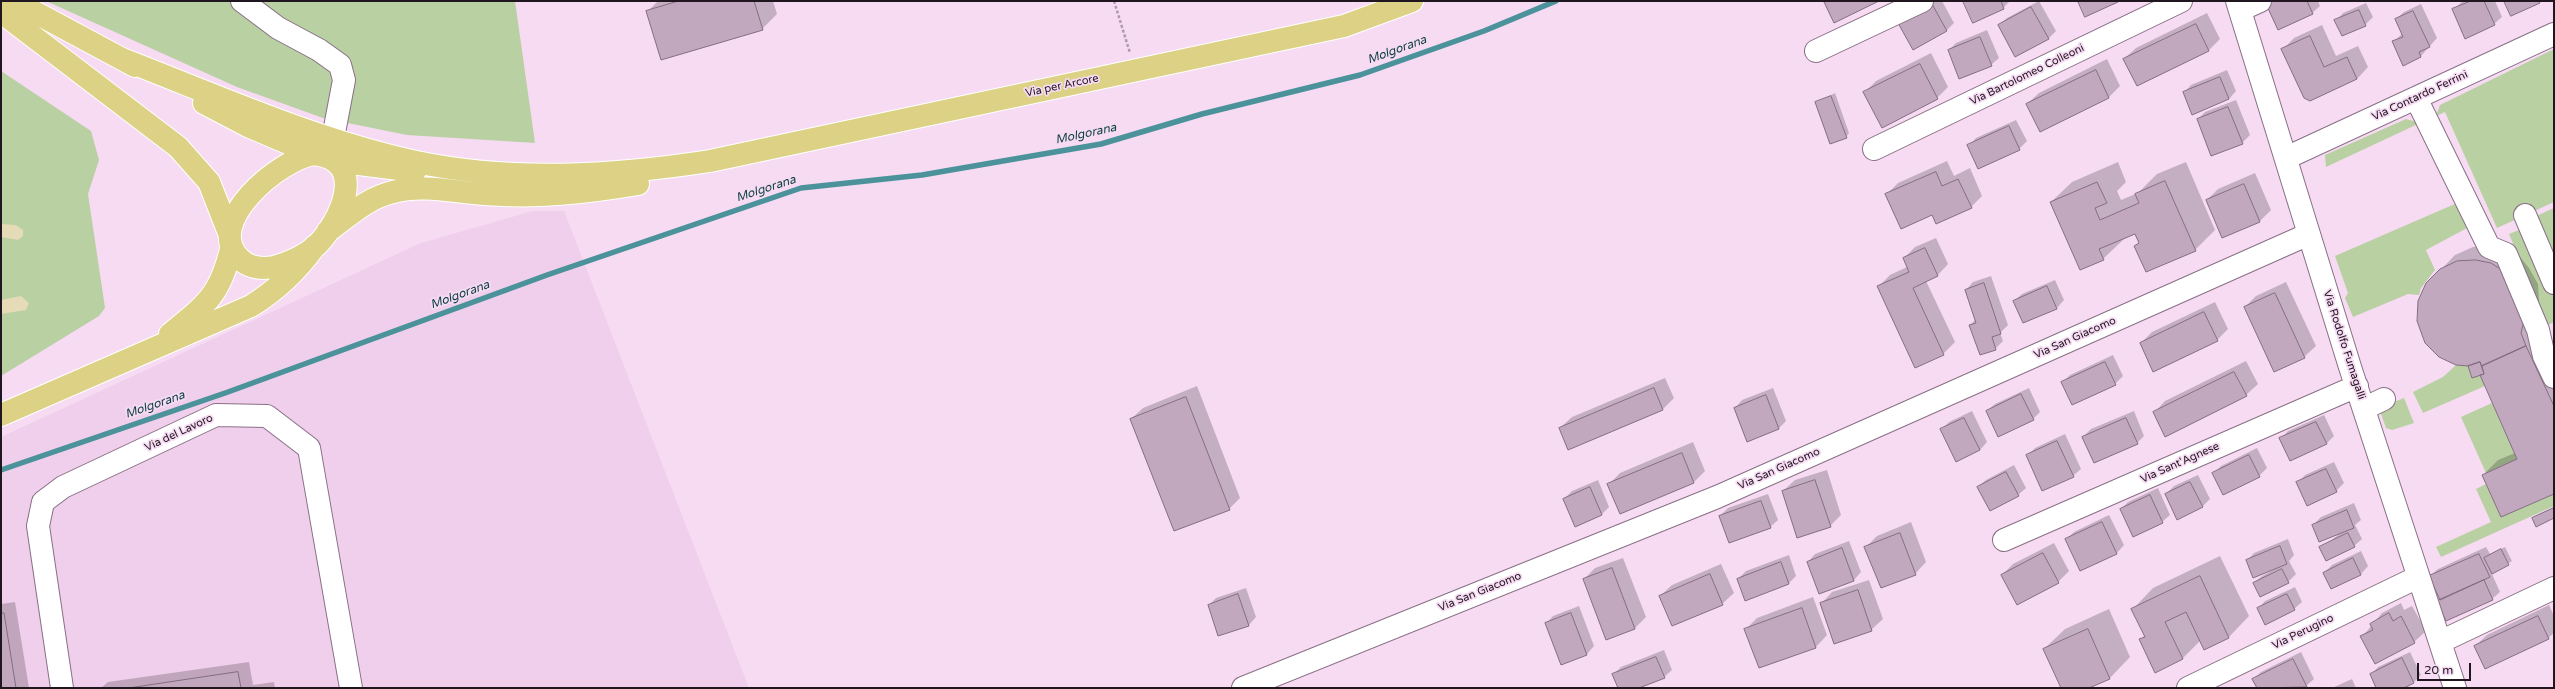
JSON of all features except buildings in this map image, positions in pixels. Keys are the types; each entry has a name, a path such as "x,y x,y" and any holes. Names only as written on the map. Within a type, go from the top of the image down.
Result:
{"main road":[{"path":"14,1 248,126 335,162 410,171 587,175 653,170 710,161"},
{"name":"Via per Arcore","path":"710,161 1344,26 1412,1"},
{"path":"1,12 178,147 208,182 230,241 243,263 263,269 289,261 322,239 371,200 394,192 441,189 483,194 578,194 672,176 710,161"},
{"path":"122,59 333,138 415,162 498,172"},
{"path":"150,350 209,301 221,283 230,241 233,218 257,189 295,161 314,154"},
{"path":"1,415 222,320 271,294 293,274 322,239 347,190 344,174 335,162"}],"street":[{"path":"242,1 278,28 319,50 340,65 344,80 333,138"},
{"path":"1816,51 1922,1"},
{"name":"Via Bartolomeo Colleoni","path":"1874,149 2180,1"},
{"path":"2238,6 2260,1"},
{"name":"Via Rodolfo Fumagalli","path":"2238,6 2309,234 2347,326 2357,386 2455,688"},
{"name":"Via Contardo Ferrini","path":"2286,158 2554,34"},
{"path":"2416,98 2489,247 2506,254 2547,337 2544,356 2554,377"},
{"path":"2525,215 2554,283"},
{"name":"Via San Giacomo","path":"1243,688 1717,496 2309,234"},
{"name":"Via Sant'Agnese","path":"2004,540 2357,386"},
{"path":"2365,408 2384,399"},
{"name":"Via del Lavoro","path":"62,688 38,526 43,502 63,487 216,415 267,416 309,448 351,688"},
{"name":"Via Perugino","path":"2188,688 2418,577"},
{"path":"2440,642 2554,588"}],"path":[{"path":"1114,1 1135,70"}],"shaded area":[{"path":"533,211 564,211 749,688 1,688 1,437 421,243"}],"green space":[{"path":"46,1 515,1 535,143 407,135 323,118 237,87"},
{"path":"2554,49 2554,202 2497,228 2445,112 2436,116 2440,105"},
{"path":"1,71 91,131 99,160 88,194 105,308 99,316 1,376"},
{"path":"2406,119 2420,123 2326,167 2325,155"},
{"path":"2457,203 2469,227 2426,250 2435,270 2421,288 2419,295 2408,294 2353,317 2345,298 2348,293 2335,256"},
{"path":"2554,208 2554,263 2534,217"},
{"path":"2524,228 2554,296 2554,322 2548,325 2509,234"},
{"path":"2456,365 2468,366 2472,378 2480,375 2485,386 2423,413 2413,392 2443,377"},
{"path":"2404,398 2414,423 2392,430 2386,428 2380,411 2386,405"},
{"path":"2492,403 2517,459 2486,473 2461,417"},
{"path":"2486,484 2501,517 2554,494 2554,506 2441,557 2436,547 2491,522 2476,489"}],"sand":[{"path":"1,224 16,225 23,230 23,236 18,240 1,237"},
{"path":"21,296 29,303 26,310 1,314 1,300"}],"waterway":[{"name":"Molgorana","path":"1,470 228,392 547,275 801,188 922,175 1101,144 1202,114 1360,75 1484,31 1556,1"}]}
